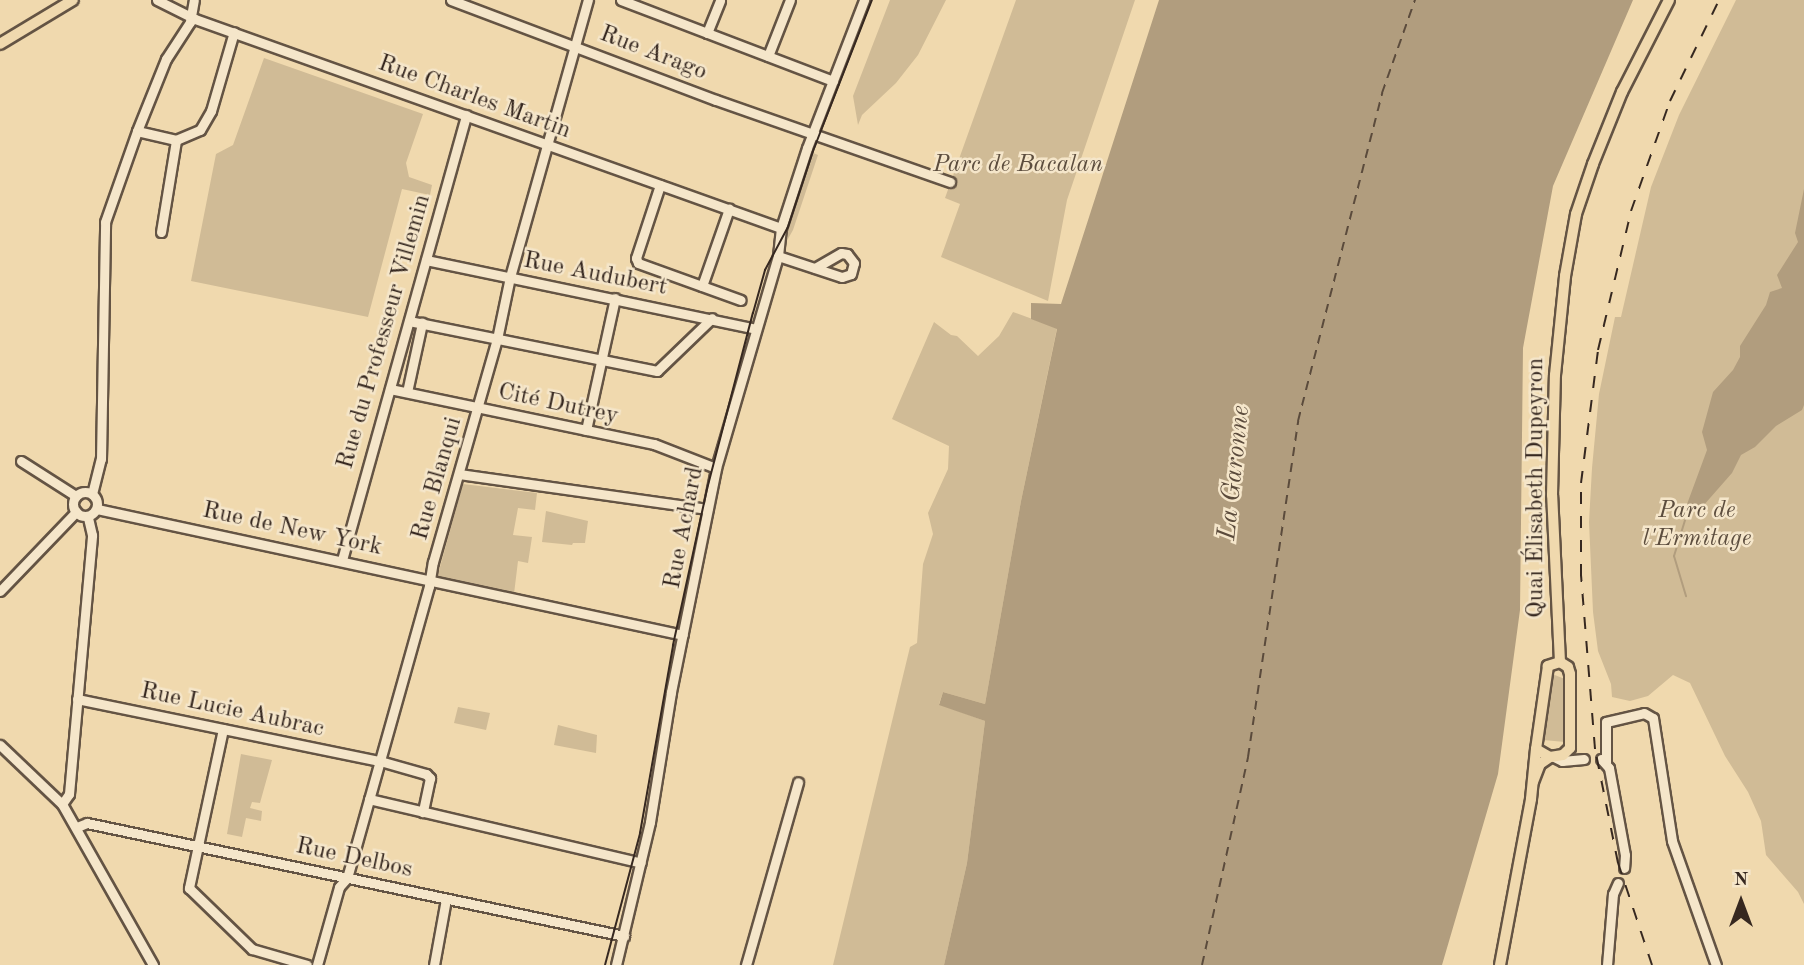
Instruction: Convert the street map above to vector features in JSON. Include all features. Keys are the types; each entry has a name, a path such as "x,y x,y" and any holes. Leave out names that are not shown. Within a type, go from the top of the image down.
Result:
{"main road":[{"path":"0,44 73,0"},
{"name":"Quai Élisabeth Dupeyron","path":"1570,748 1570,674 1567,667 1560,662 1553,482 1555,375 1565,276 1576,214 1593,164 1622,92 1669,0"},
{"path":"1500,965 1533,782 1548,666 1560,662"},
{"path":"1533,782 1540,764 1552,757 1563,755 1570,748"},
{"path":"1536,749 1552,757"}],"street":[{"name":"Rue Charles Martin","path":"157,0 234,32 781,228"},
{"path":"92,494 100,474 102,444 104,231 113,195 137,131 166,59 191,16 194,0"},
{"name":"Rue Arago","path":"451,0 950,182"},
{"name":"Rue Blanqui","path":"317,965 339,887 347,878 380,761 497,339 510,277 587,0"},
{"path":"621,0 647,5 707,33 833,81"},
{"path":"707,33 720,0"},
{"path":"768,57 790,0"},
{"name":"Rue Achard","path":"616,965 641,863 716,468 778,256 781,228 864,0"},
{"path":"137,131 176,140 195,133 205,124 234,32"},
{"name":"Rue du Professeur Villemin","path":"342,560 466,115"},
{"path":"161,232 176,140"},
{"path":"660,185 638,263 741,300"},
{"path":"702,286 729,209"},
{"path":"778,256 815,268"},
{"name":"Rue Audubert","path":"426,260 756,328"},
{"path":"586,430 615,298"},
{"path":"409,321 657,371 712,318"},
{"path":"407,393 422,323"},
{"name":"Cité Dutrey","path":"390,389 654,444 716,468"},
{"path":"21,461 76,496"},
{"path":"459,474 708,509"},
{"path":"76,512 73,504 76,496 84,492 92,494 97,502 97,509 88,516"},
{"name":"Rue de New York","path":"97,509 683,635"},
{"path":"76,512 88,516"},
{"path":"0,591 76,512"},
{"path":"62,804 69,794 92,535 88,516"},
{"name":"Rue Lucie Aubrac","path":"77,699 380,761 430,776 423,812"},
{"path":"1624,868 1625,855 1604,761 1606,722 1644,713 1653,718 1672,841 1716,965"},
{"path":"223,729 189,885 192,893 252,949 307,965"},
{"path":"0,745 62,804 153,965"},
{"path":"1552,757 1562,761 1582,759 1572,755 1570,748"},
{"path":"746,965 798,782"},
{"path":"369,799 641,863"},
{"name":"Rue Delbos","path":"77,827 87,823 624,936"},
{"path":"1608,965 1613,894 1618,883"},
{"path":"434,965 446,899"}],"green space":[{"path":"890,0 946,0 918,55 896,83 862,115 858,125 853,96"},
{"name":"Parc de Bacalan","path":"1016,0 1135,0 1067,200 1048,301 941,257 960,204 945,198"},
{"name":"Parc de l'Ermitage","path":"1736,0 1804,0 1804,904 1798,892 1766,855 1761,821 1748,792 1725,756 1690,683 1673,675 1648,696 1630,701 1612,697 1611,684 1598,651 1593,612 1589,522 1592,468 1599,394 1615,317 1621,317 1651,187 1679,115"},
{"path":"264,58 423,114 406,163 409,177 432,185 430,195 402,189 368,317 191,281 216,154 233,145"},
{"path":"811,152 818,155 793,230 784,246 782,235"},
{"path":"1013,312 1057,328 1021,501 985,704 943,692 939,704 985,721 967,863 944,965 833,965 910,647 917,643 923,564 933,534 928,513 948,469 949,446 892,419 934,322 951,335 957,336 978,356 999,336"},
{"path":"463,484 537,493 535,510 518,508 513,535 532,537 528,563 518,561 514,594 437,578"},
{"path":"546,511 588,521 585,543 572,545 542,542"},
{"path":"1552,674 1565,679 1565,742 1543,740"},
{"path":"458,707 490,713 486,730 454,723"},
{"path":"558,725 597,735 596,753 554,745"},
{"path":"241,754 272,760 260,803 252,802 250,808 262,811 261,821 246,818 242,837 227,834"}],"water":[{"name":"La Garonne","path":"1159,0 1633,0 1553,186 1523,348 1520,610 1498,774 1442,965 944,965 967,863 985,721 939,705 943,692 985,704 1021,501 1057,329 1031,319 1031,303 1061,304"},
{"path":"1804,189 1804,405 1802,410 1776,426 1755,447 1741,455 1732,473 1703,506 1686,517 1683,515 1707,450 1702,432 1713,392 1733,370 1740,357 1740,346 1766,305 1770,292 1782,288 1777,275 1798,242 1795,233"}],"waterway":[{"path":"1686,517 1674,556 1686,596"}],"ferry route":[{"path":"1202,965 1248,757 1298,421 1382,93 1415,0"}],"tram line":[{"path":"605,965 640,833 673,645 707,489 753,313 765,270 788,227 813,151 872,0"}],"railway":[{"path":"1652,965 1618,863 1595,749 1581,576 1581,483 1598,350 1631,211 1670,101 1719,0"}]}
